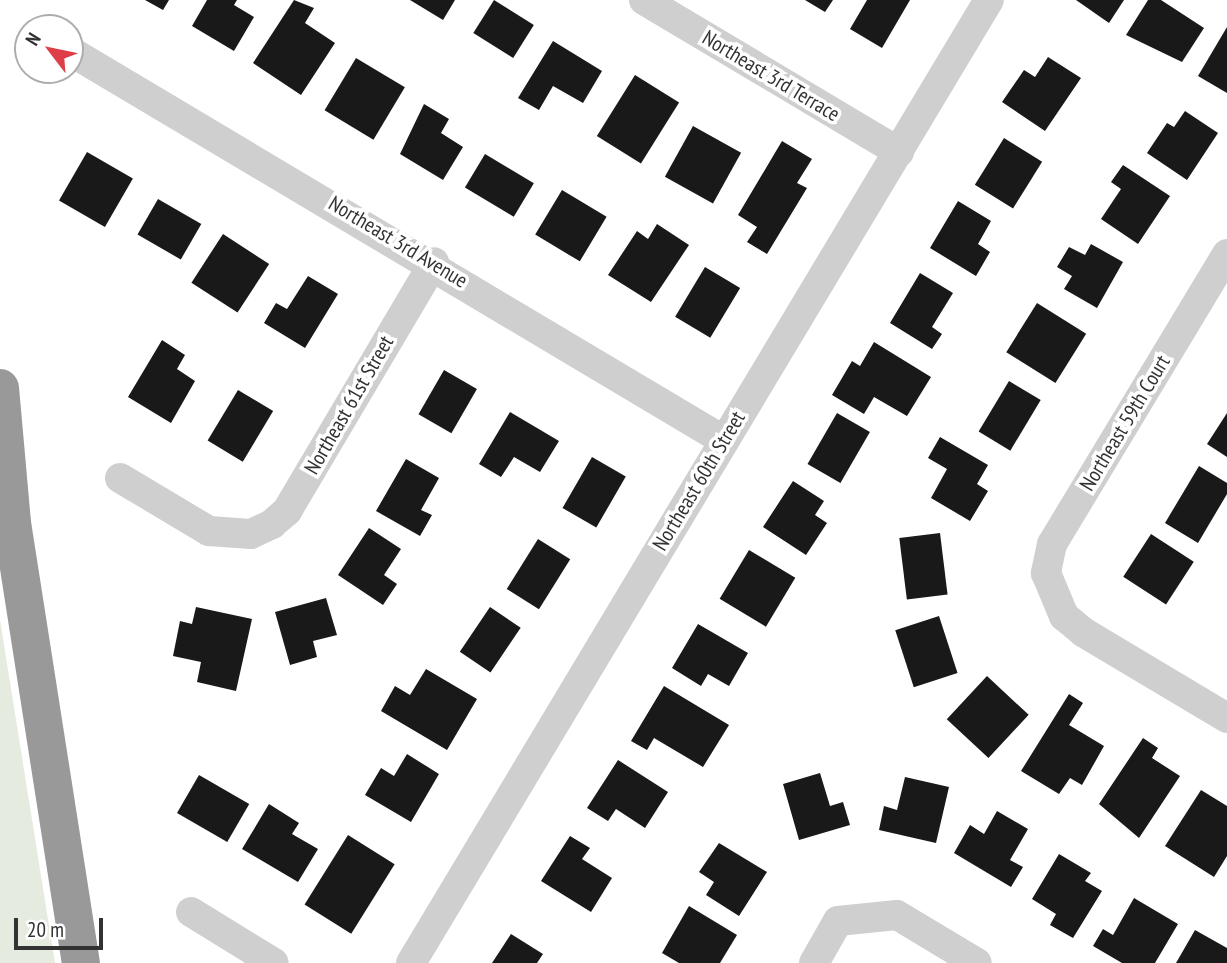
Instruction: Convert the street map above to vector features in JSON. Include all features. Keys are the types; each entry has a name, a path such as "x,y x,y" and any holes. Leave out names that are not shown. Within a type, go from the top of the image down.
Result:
{"highway":[{"path":"0,388 12,523 81,963"},
{"path":"0,480 12,523"}],"street":[{"name":"Northeast 3rd Terrace","path":"644,0 899,152"},
{"name":"Northeast 60th Street","path":"411,963 989,0"},
{"name":"Northeast 3rd Avenue","path":"84,59 434,262 723,440"},
{"name":"Northeast 59th Court","path":"1227,254 1052,544 1046,573 1053,598 1083,632 1227,718"},
{"name":"Northeast 61st Street","path":"120,478 209,531 251,534 287,511 434,262"},
{"path":"191,912 274,963"},
{"path":"814,963 838,921 897,915 977,963"}],"shaded area":[{"path":"0,620 55,963 0,963"}],"building":[{"path":"145,0 169,0 163,10"},
{"path":"207,0 237,0 234,5 254,17 234,51 192,26"},
{"path":"294,0 314,8 305,23 335,43 301,95 253,63"},
{"path":"410,0 455,0 443,20"},
{"path":"494,0 534,25 513,58 473,33"},
{"path":"805,0 833,0 825,12"},
{"path":"867,0 910,0 882,48 850,29"},
{"path":"1076,0 1124,0 1109,23"},
{"path":"1148,0 1161,0 1204,28 1182,62 1126,35"},
{"path":"1227,27 1227,93 1198,76"},
{"path":"553,41 602,71 583,103 553,86 539,110 518,98"},
{"path":"1048,57 1081,78 1045,131 1002,102 1024,70 1035,77"},
{"path":"356,58 405,87 373,140 325,110"},
{"path":"635,75 679,103 641,164 597,136"},
{"path":"424,104 449,119 441,133 463,147 443,180 400,154"},
{"path":"1185,111 1218,133 1187,180 1147,153 1167,123 1174,127"},
{"path":"693,126 741,153 713,203 665,177"},
{"path":"1004,138 1042,162 1013,208 975,185"},
{"path":"782,141 812,159 797,183 807,188 767,254 747,242 757,227 738,215"},
{"path":"87,152 133,178 105,227 59,200"},
{"path":"485,154 534,183 514,217 465,187"},
{"path":"1123,165 1170,196 1138,244 1101,219 1121,189 1111,182"},
{"path":"562,190 607,217 580,261 535,235"},
{"path":"158,199 201,224 181,260 138,235"},
{"path":"958,201 991,221 978,244 990,252 976,276 930,248"},
{"path":"657,224 689,245 651,302 608,275 637,231 648,239"},
{"path":"223,234 269,264 238,313 191,283"},
{"path":"1091,244 1123,262 1097,308 1064,289 1072,276 1057,267 1069,247 1085,255"},
{"path":"705,267 740,288 710,338 675,317"},
{"path":"920,273 953,293 932,327 942,334 932,349 890,323"},
{"path":"308,276 338,294 305,348 264,323 276,303 287,309"},
{"path":"1037,303 1086,334 1055,383 1006,352"},
{"path":"162,340 185,355 177,369 195,381 171,423 128,397"},
{"path":"874,342 931,377 907,416 874,397 864,414 832,395 852,361 860,366"},
{"path":"444,370 477,389 451,433 418,414"},
{"path":"1009,381 1041,400 1010,451 979,432"},
{"path":"238,390 273,411 243,462 208,441"},
{"path":"510,412 559,441 540,472 514,457 501,477 479,464"},
{"path":"837,413 870,432 840,483 808,464"},
{"path":"1227,413 1227,457 1207,444"},
{"path":"940,437 988,465 977,484 988,491 970,521 931,498 947,469 928,458"},
{"path":"592,457 626,476 596,528 562,508"},
{"path":"406,459 439,478 421,510 432,515 420,536 376,511"},
{"path":"1199,466 1227,483 1227,494 1198,543 1165,523"},
{"path":"793,481 824,501 815,515 827,523 806,555 763,527"},
{"path":"369,528 401,549 384,575 397,584 383,605 338,575"},
{"path":"940,533 948,595 907,600 899,538"},
{"path":"1151,534 1194,562 1166,605 1123,577"},
{"path":"538,539 570,559 539,609 507,589"},
{"path":"749,550 795,578 766,627 720,599"},
{"path":"326,598 337,635 313,641 317,657 290,665 275,612"},
{"path":"196,607 252,619 236,691 197,682 201,662 173,656 180,621 192,624"},
{"path":"490,607 521,628 490,672 460,652"},
{"path":"939,616 958,673 914,687 895,630"},
{"path":"698,624 748,653 729,686 708,674 701,686 672,668"},
{"path":"426,669 477,699 447,750 381,711 395,686 410,695"},
{"path":"987,676 1029,715 988,758 947,719"},
{"path":"664,686 729,725 703,767 654,738 647,750 631,741"},
{"path":"1069,694 1083,703 1069,725 1104,746 1082,785 1070,778 1059,794 1021,771"},
{"path":"1143,738 1158,748 1152,758 1180,776 1139,838 1099,804"},
{"path":"407,754 439,774 411,822 365,795 381,768 394,776"},
{"path":"618,760 668,792 645,828 616,809 608,821 587,808"},
{"path":"820,773 830,806 843,802 850,825 799,840 783,784"},
{"path":"199,775 249,804 227,842 177,813"},
{"path":"905,777 949,787 936,843 879,830 884,806 897,810"},
{"path":"1201,790 1227,806 1227,856 1214,877 1165,846"},
{"path":"269,804 299,823 292,834 318,849 298,882 242,849"},
{"path":"997,811 1028,829 1010,860 1023,867 1011,887 954,853 970,825 984,834"},
{"path":"348,835 395,864 351,934 305,905"},
{"path":"570,836 590,848 582,859 612,878 591,912 541,881"},
{"path":"719,843 767,872 739,916 706,895 714,882 699,872"},
{"path":"1059,854 1091,873 1085,881 1102,891 1073,938 1050,925 1056,914 1032,899"},
{"path":"1134,898 1178,924 1155,963 1122,963 1093,946 1103,929 1113,935"},
{"path":"689,906 737,935 720,963 679,963 662,953"},
{"path":"1195,930 1227,948 1227,963 1176,963"},
{"path":"511,934 543,954 537,963 492,963"}]}
